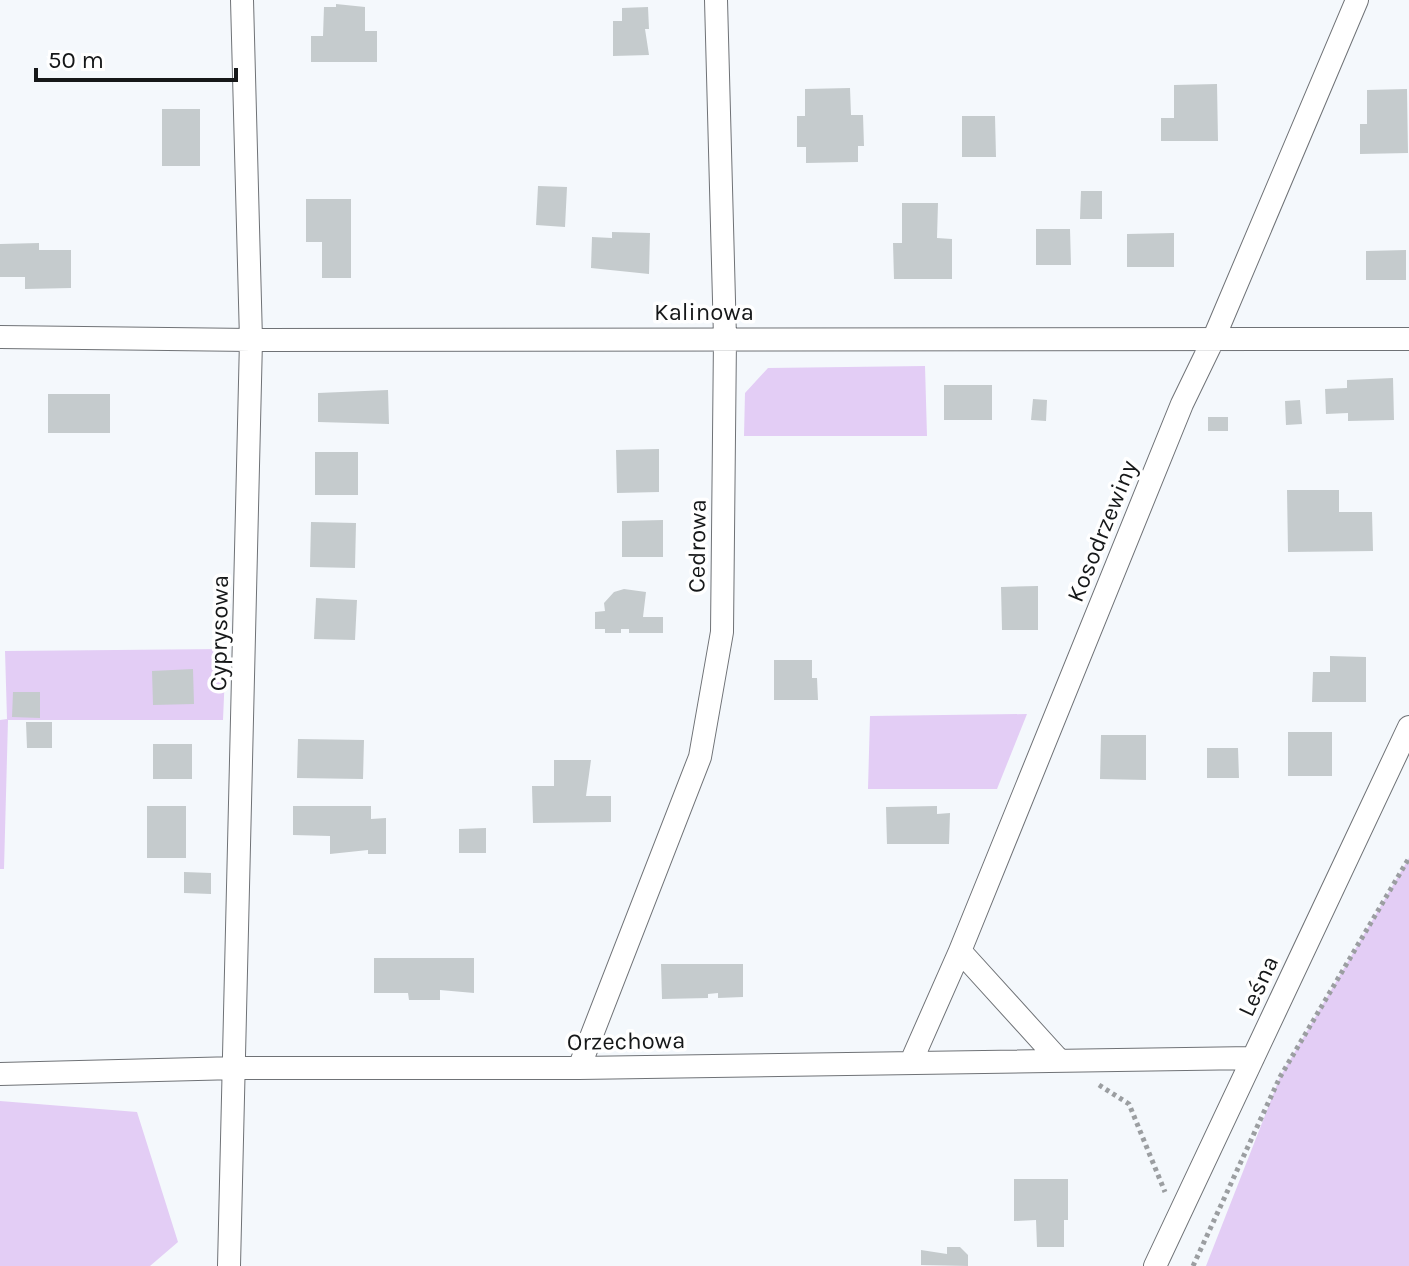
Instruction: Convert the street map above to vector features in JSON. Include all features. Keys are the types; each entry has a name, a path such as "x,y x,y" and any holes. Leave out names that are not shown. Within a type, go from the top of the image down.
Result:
{"street":[{"name":"Cyprysowa","path":"229,1266 237,1068 251,340 242,0"},
{"name":"Cedrowa","path":"579,1068 700,757 722,632 725,338 716,0"},
{"name":"Kosodrzewiny","path":"911,1062 960,951 1182,404 1213,340 1357,0"},
{"name":"Kalinowa","path":"0,337 251,340 1409,339"},
{"name":"Leśna","path":"1155,1266 1409,727"},
{"path":"960,951 1058,1059"},
{"name":"Orzechowa","path":"0,1074 237,1068 579,1068 1253,1058"}],"path":[{"path":"1193,1266 1280,1077 1409,858"},
{"path":"1093,1081 1129,1104 1176,1220"}],"shaded area":[{"path":"925,366 927,436 744,436 745,393 768,368"},
{"path":"226,649 223,720 8,720 4,869 0,869 0,720 7,719 5,651"},
{"path":"1027,714 997,789 868,789 870,716"},
{"path":"1409,858 1409,1266 1206,1266 1280,1077"},
{"path":"0,1101 137,1112 178,1242 150,1266 0,1266"}],"building":[{"path":"336,4 365,7 365,31 377,31 377,62 311,62 311,36 323,36 324,7 336,7"},
{"path":"648,7 649,29 645,29 649,55 613,56 613,21 622,21 622,8"},
{"path":"1217,84 1218,141 1161,141 1161,118 1174,118 1174,85"},
{"path":"850,88 851,115 863,115 864,146 858,146 858,162 806,163 806,147 797,147 797,116 805,116 805,89"},
{"path":"1407,89 1408,153 1360,154 1360,124 1367,124 1367,90"},
{"path":"162,109 200,109 200,166 162,166"},
{"path":"962,116 995,116 996,157 962,157"},
{"path":"538,186 567,187 565,227 536,225"},
{"path":"1081,191 1102,191 1102,219 1080,219"},
{"path":"306,199 351,199 351,278 322,278 322,242 306,242"},
{"path":"902,203 938,203 937,238 952,239 952,279 894,279 893,243 902,243"},
{"path":"1036,229 1070,229 1071,265 1036,265"},
{"path":"612,232 650,233 649,274 591,268 592,237 612,238"},
{"path":"1174,233 1174,267 1127,267 1127,234"},
{"path":"39,243 39,250 71,250 71,288 25,289 25,277 0,277 0,244"},
{"path":"1406,250 1406,280 1366,280 1366,251"},
{"path":"1393,378 1394,420 1348,421 1348,413 1326,414 1325,389 1347,388 1347,380"},
{"path":"944,385 992,385 992,420 944,420"},
{"path":"388,390 389,424 318,422 318,393"},
{"path":"48,394 110,394 110,433 48,433"},
{"path":"1033,399 1047,400 1046,421 1031,420"},
{"path":"1300,400 1302,424 1286,425 1285,401"},
{"path":"1208,417 1228,417 1228,431 1208,431"},
{"path":"659,449 659,492 617,493 616,450"},
{"path":"315,452 358,452 358,495 315,495"},
{"path":"1287,490 1339,490 1339,512 1372,512 1373,551 1288,552"},
{"path":"663,520 663,557 622,557 622,521"},
{"path":"311,522 356,523 355,568 310,567"},
{"path":"1038,586 1038,630 1002,630 1001,587"},
{"path":"624,589 646,592 643,617 663,617 663,633 629,633 629,629 621,629 621,633 605,633 605,629 595,629 595,612 605,611 604,603 614,592"},
{"path":"316,598 357,600 355,640 314,639"},
{"path":"1330,656 1366,657 1366,702 1312,702 1313,672 1330,672"},
{"path":"774,660 812,660 812,678 817,678 818,700 774,700"},
{"path":"193,669 194,704 153,705 152,671"},
{"path":"13,692 40,692 40,718 12,717"},
{"path":"26,722 52,722 52,748 27,748"},
{"path":"1288,732 1332,732 1332,776 1288,776"},
{"path":"1101,735 1146,735 1146,780 1100,779"},
{"path":"298,739 364,740 363,779 297,778"},
{"path":"153,744 192,744 192,779 153,779"},
{"path":"1207,748 1238,748 1239,778 1207,778"},
{"path":"554,760 591,760 586,796 611,796 611,822 533,823 532,786 554,786"},
{"path":"147,806 186,806 186,858 147,858"},
{"path":"293,806 371,806 371,819 386,818 386,854 368,854 368,850 330,854 330,836 293,835"},
{"path":"937,806 937,814 950,813 949,844 887,844 886,807"},
{"path":"486,828 486,853 459,853 459,829"},
{"path":"184,872 211,873 211,894 184,893"},
{"path":"374,958 474,958 474,993 440,990 440,1000 409,1000 408,993 374,993"},
{"path":"661,964 743,964 743,997 718,998 718,993 708,994 708,998 662,999"},
{"path":"1014,1179 1068,1179 1068,1220 1064,1220 1064,1247 1037,1247 1036,1220 1014,1221"},
{"path":"947,1247 960,1247 968,1255 968,1266 921,1265 921,1250 947,1254"}]}
